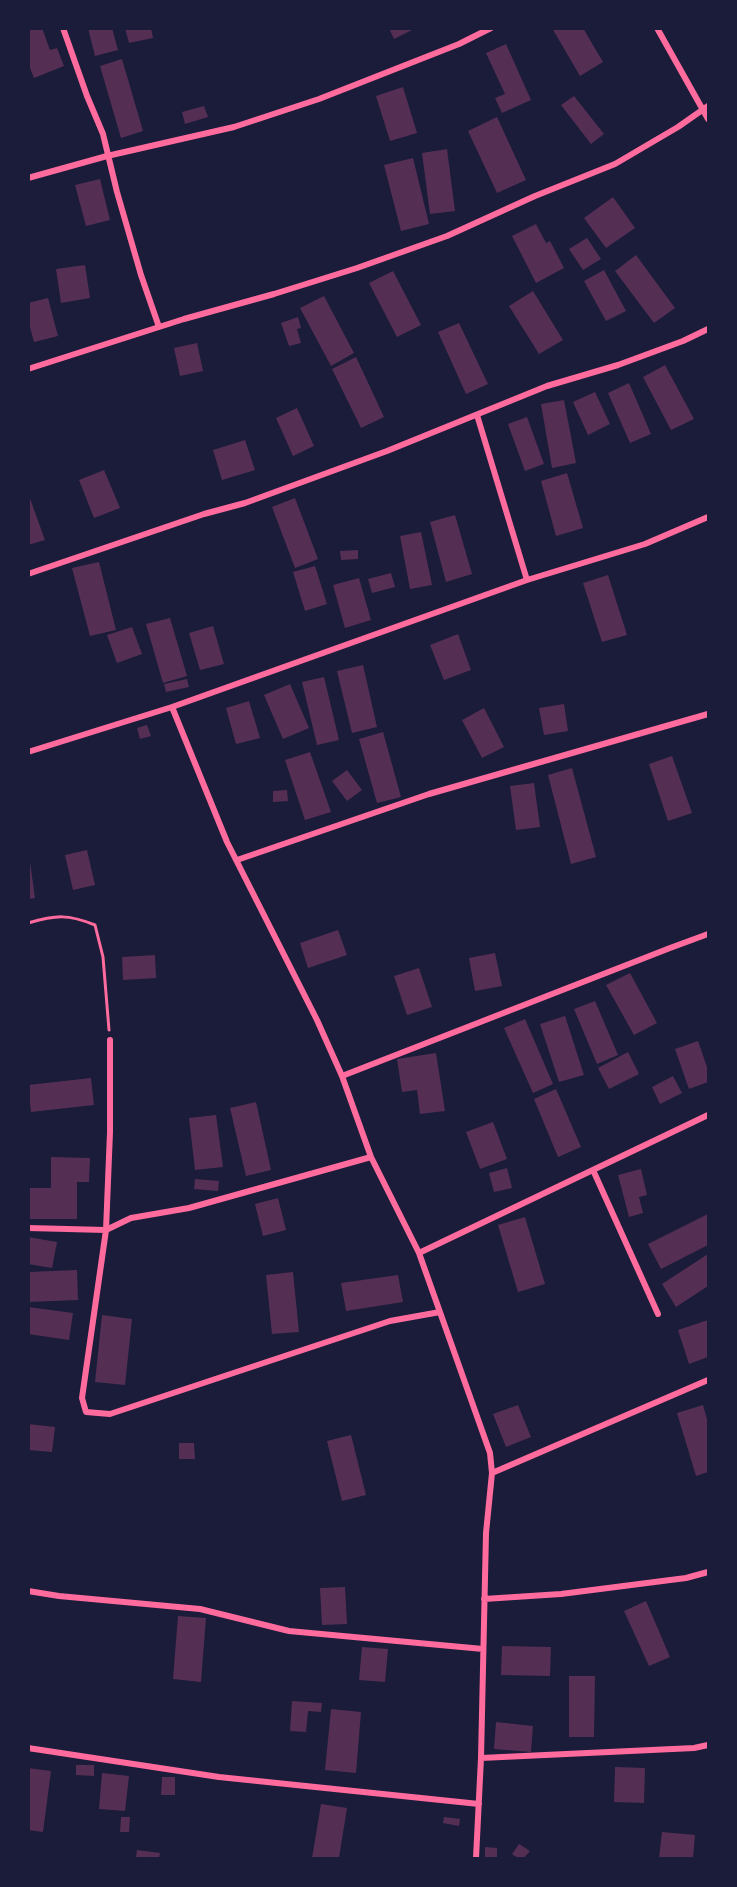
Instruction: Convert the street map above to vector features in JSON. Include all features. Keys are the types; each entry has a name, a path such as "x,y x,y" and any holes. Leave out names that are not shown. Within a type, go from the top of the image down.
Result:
{"street":[{"path":"63,28 103,134 141,275 159,327"},
{"path":"28,178 108,156 234,127 319,99 459,44 491,28"},
{"path":"657,28 706,107 708,119"},
{"path":"28,369 347,271 447,236 535,196 615,164 678,127 706,107"},
{"path":"28,574 204,514 245,503 387,451 547,386 618,365 683,341 708,329"},
{"path":"477,415 527,580"},
{"path":"28,752 172,707 527,580 645,544 708,517"},
{"path":"172,707 227,842 318,1020 342,1076 371,1157 419,1253 490,1453 492,1473 486,1533 481,1758 476,1858"},
{"path":"237,860 429,794 708,714"},
{"path":"342,1076 708,934"},
{"path":"110,1040 110,1132 106,1230 82,1398 86,1412 110,1414 390,1320 440,1312"},
{"path":"419,1253 708,1115"},
{"path":"28,1228 106,1230 131,1218 189,1208 371,1157"},
{"path":"593,1170 658,1314"},
{"path":"492,1473 708,1380"},
{"path":"484,1599 561,1594 686,1578 708,1572"},
{"path":"28,1591 200,1609 290,1631 483,1649"},
{"path":"481,1758 694,1748 708,1745"},
{"path":"28,1748 219,1777 479,1804"}],"path":[{"path":"28,923 52,916 78,918 95,925 103,957 110,1040"}],"building":[{"path":"28,28 42,28 50,50 57,48 64,66 34,78 28,63"},
{"path":"88,28 112,28 118,50 95,56"},
{"path":"125,28 151,28 153,38 129,43"},
{"path":"389,28 416,28 394,39"},
{"path":"552,28 583,28 603,62 580,76"},
{"path":"506,44 531,100 502,113 495,98 505,94 486,53"},
{"path":"122,59 143,131 121,138 100,66"},
{"path":"403,87 417,133 390,141 376,96"},
{"path":"574,96 604,134 591,144 561,105"},
{"path":"204,106 208,117 185,124 182,112"},
{"path":"497,117 526,180 497,193 468,131"},
{"path":"447,149 455,211 430,214 422,153"},
{"path":"413,158 429,224 401,231 384,165"},
{"path":"100,179 110,220 86,226 75,185"},
{"path":"613,197 635,228 606,248 584,218"},
{"path":"536,224 546,243 550,241 564,268 536,283 512,236"},
{"path":"587,238 601,259 583,270 569,249"},
{"path":"636,255 675,308 654,323 615,271"},
{"path":"85,265 90,298 61,303 56,269"},
{"path":"604,270 626,311 606,321 584,281"},
{"path":"393,271 421,325 397,337 369,283"},
{"path":"533,291 563,340 539,354 509,306"},
{"path":"324,296 354,353 331,366 300,308"},
{"path":"48,298 58,336 34,342 28,320 28,303"},
{"path":"298,317 301,328 297,329 301,343 289,346 281,323"},
{"path":"459,323 488,384 466,394 438,332"},
{"path":"197,343 203,371 180,376 174,348"},
{"path":"356,357 384,417 361,428 332,369"},
{"path":"665,365 694,419 671,430 643,377"},
{"path":"629,383 651,434 630,443 608,393"},
{"path":"595,392 610,424 588,435 573,402"},
{"path":"564,400 576,463 552,468 541,404"},
{"path":"297,408 314,446 293,456 276,418"},
{"path":"527,417 544,464 525,471 508,424"},
{"path":"245,440 255,470 222,480 213,450"},
{"path":"104,470 120,508 94,518 79,480"},
{"path":"567,473 583,528 556,536 541,481"},
{"path":"28,493 45,540 28,545"},
{"path":"295,498 318,559 295,568 272,507"},
{"path":"455,515 472,574 446,582 430,522"},
{"path":"421,532 432,585 410,589 400,536"},
{"path":"358,550 358,559 341,560 340,551"},
{"path":"99,562 116,630 90,636 72,568"},
{"path":"315,566 327,604 305,611 293,572"},
{"path":"391,573 395,587 372,593 368,579"},
{"path":"608,575 627,635 602,642 583,583"},
{"path":"359,578 371,620 345,628 333,585"},
{"path":"170,618 187,676 163,683 146,624"},
{"path":"213,626 224,664 200,670 189,633"},
{"path":"132,627 142,654 117,663 107,635"},
{"path":"458,634 471,670 444,680 430,645"},
{"path":"363,665 377,727 352,733 337,671"},
{"path":"324,677 339,740 317,745 302,682"},
{"path":"187,679 189,687 166,692 164,684"},
{"path":"290,684 309,728 283,739 264,695"},
{"path":"249,701 260,738 236,744 226,708"},
{"path":"564,704 568,731 544,735 539,708"},
{"path":"484,708 504,747 482,758 462,720"},
{"path":"147,725 151,736 140,739 137,728"},
{"path":"383,732 401,797 377,803 359,739"},
{"path":"310,752 331,812 305,820 285,760"},
{"path":"672,756 692,813 668,821 649,764"},
{"path":"572,768 596,857 571,864 548,775"},
{"path":"347,770 362,790 347,801 332,781"},
{"path":"534,783 540,827 516,830 510,786"},
{"path":"287,790 288,801 273,802 273,791"},
{"path":"87,850 95,885 73,890 65,855"},
{"path":"28,862 30,862 35,898 28,899"},
{"path":"338,930 347,955 308,968 300,943"},
{"path":"495,953 502,986 475,991 469,958"},
{"path":"155,955 156,978 123,980 122,957"},
{"path":"419,968 432,1007 407,1015 394,976"},
{"path":"630,973 657,1023 634,1035 606,985"},
{"path":"595,1001 618,1055 597,1064 574,1009"},
{"path":"565,1016 584,1075 559,1082 540,1024"},
{"path":"525,1019 553,1084 533,1093 504,1028"},
{"path":"698,1041 708,1070 708,1082 689,1089 675,1049"},
{"path":"628,1052 639,1074 609,1089 598,1068"},
{"path":"436,1053 445,1111 420,1114 417,1090 402,1092 397,1059"},
{"path":"673,1076 682,1093 660,1104 652,1087"},
{"path":"91,1078 94,1105 31,1112 28,1085"},
{"path":"556,1089 581,1147 558,1157 534,1099"},
{"path":"256,1102 271,1170 246,1176 230,1108"},
{"path":"216,1115 223,1167 195,1170 189,1118"},
{"path":"493,1122 507,1159 480,1169 466,1132"},
{"path":"51,1157 90,1158 89,1182 77,1182 77,1219 28,1219 28,1188 51,1188"},
{"path":"507,1168 512,1188 494,1192 489,1173"},
{"path":"641,1169 647,1195 639,1197 643,1213 629,1217 618,1175"},
{"path":"195,1179 219,1181 218,1191 194,1189"},
{"path":"278,1198 286,1230 263,1236 255,1204"},
{"path":"708,1214 708,1245 661,1269 648,1244"},
{"path":"525,1217 545,1284 518,1292 498,1225"},
{"path":"28,1237 57,1242 52,1268 28,1264"},
{"path":"708,1254 708,1286 676,1307 662,1284"},
{"path":"77,1270 78,1300 28,1302 28,1272"},
{"path":"293,1272 299,1332 272,1334 266,1275"},
{"path":"398,1275 403,1302 346,1311 341,1283"},
{"path":"28,1307 73,1313 69,1340 28,1334"},
{"path":"102,1315 132,1319 125,1385 95,1382"},
{"path":"708,1320 708,1357 689,1364 678,1330"},
{"path":"518,1405 531,1437 506,1447 493,1414"},
{"path":"703,1405 708,1423 708,1472 696,1476 677,1413"},
{"path":"28,1424 55,1427 52,1452 28,1450"},
{"path":"351,1435 366,1495 342,1501 327,1441"},
{"path":"179,1443 194,1443 195,1459 179,1459"},
{"path":"345,1587 347,1624 322,1625 320,1588"},
{"path":"646,1601 670,1657 649,1666 624,1611"},
{"path":"178,1616 206,1618 201,1682 173,1679"},
{"path":"502,1646 551,1647 550,1676 501,1675"},
{"path":"362,1647 388,1649 385,1682 359,1680"},
{"path":"569,1676 595,1676 594,1737 569,1737"},
{"path":"292,1701 322,1703 321,1712 308,1711 306,1732 290,1731"},
{"path":"331,1709 361,1712 356,1773 325,1770"},
{"path":"496,1722 533,1726 531,1752 494,1749"},
{"path":"76,1765 94,1765 94,1776 76,1775"},
{"path":"615,1767 645,1768 644,1803 614,1802"},
{"path":"28,1768 51,1771 43,1832 28,1830"},
{"path":"102,1773 129,1776 125,1811 99,1809"},
{"path":"162,1777 175,1777 175,1795 161,1795"},
{"path":"321,1804 347,1808 339,1858 312,1858"},
{"path":"121,1817 130,1817 129,1832 120,1832"},
{"path":"444,1817 460,1819 459,1826 443,1823"},
{"path":"662,1832 695,1835 693,1858 659,1858"},
{"path":"519,1844 530,1851 524,1858 518,1858 512,1854"},
{"path":"485,1847 497,1848 497,1858 485,1858"},
{"path":"137,1850 160,1853 159,1858 136,1858"}]}
